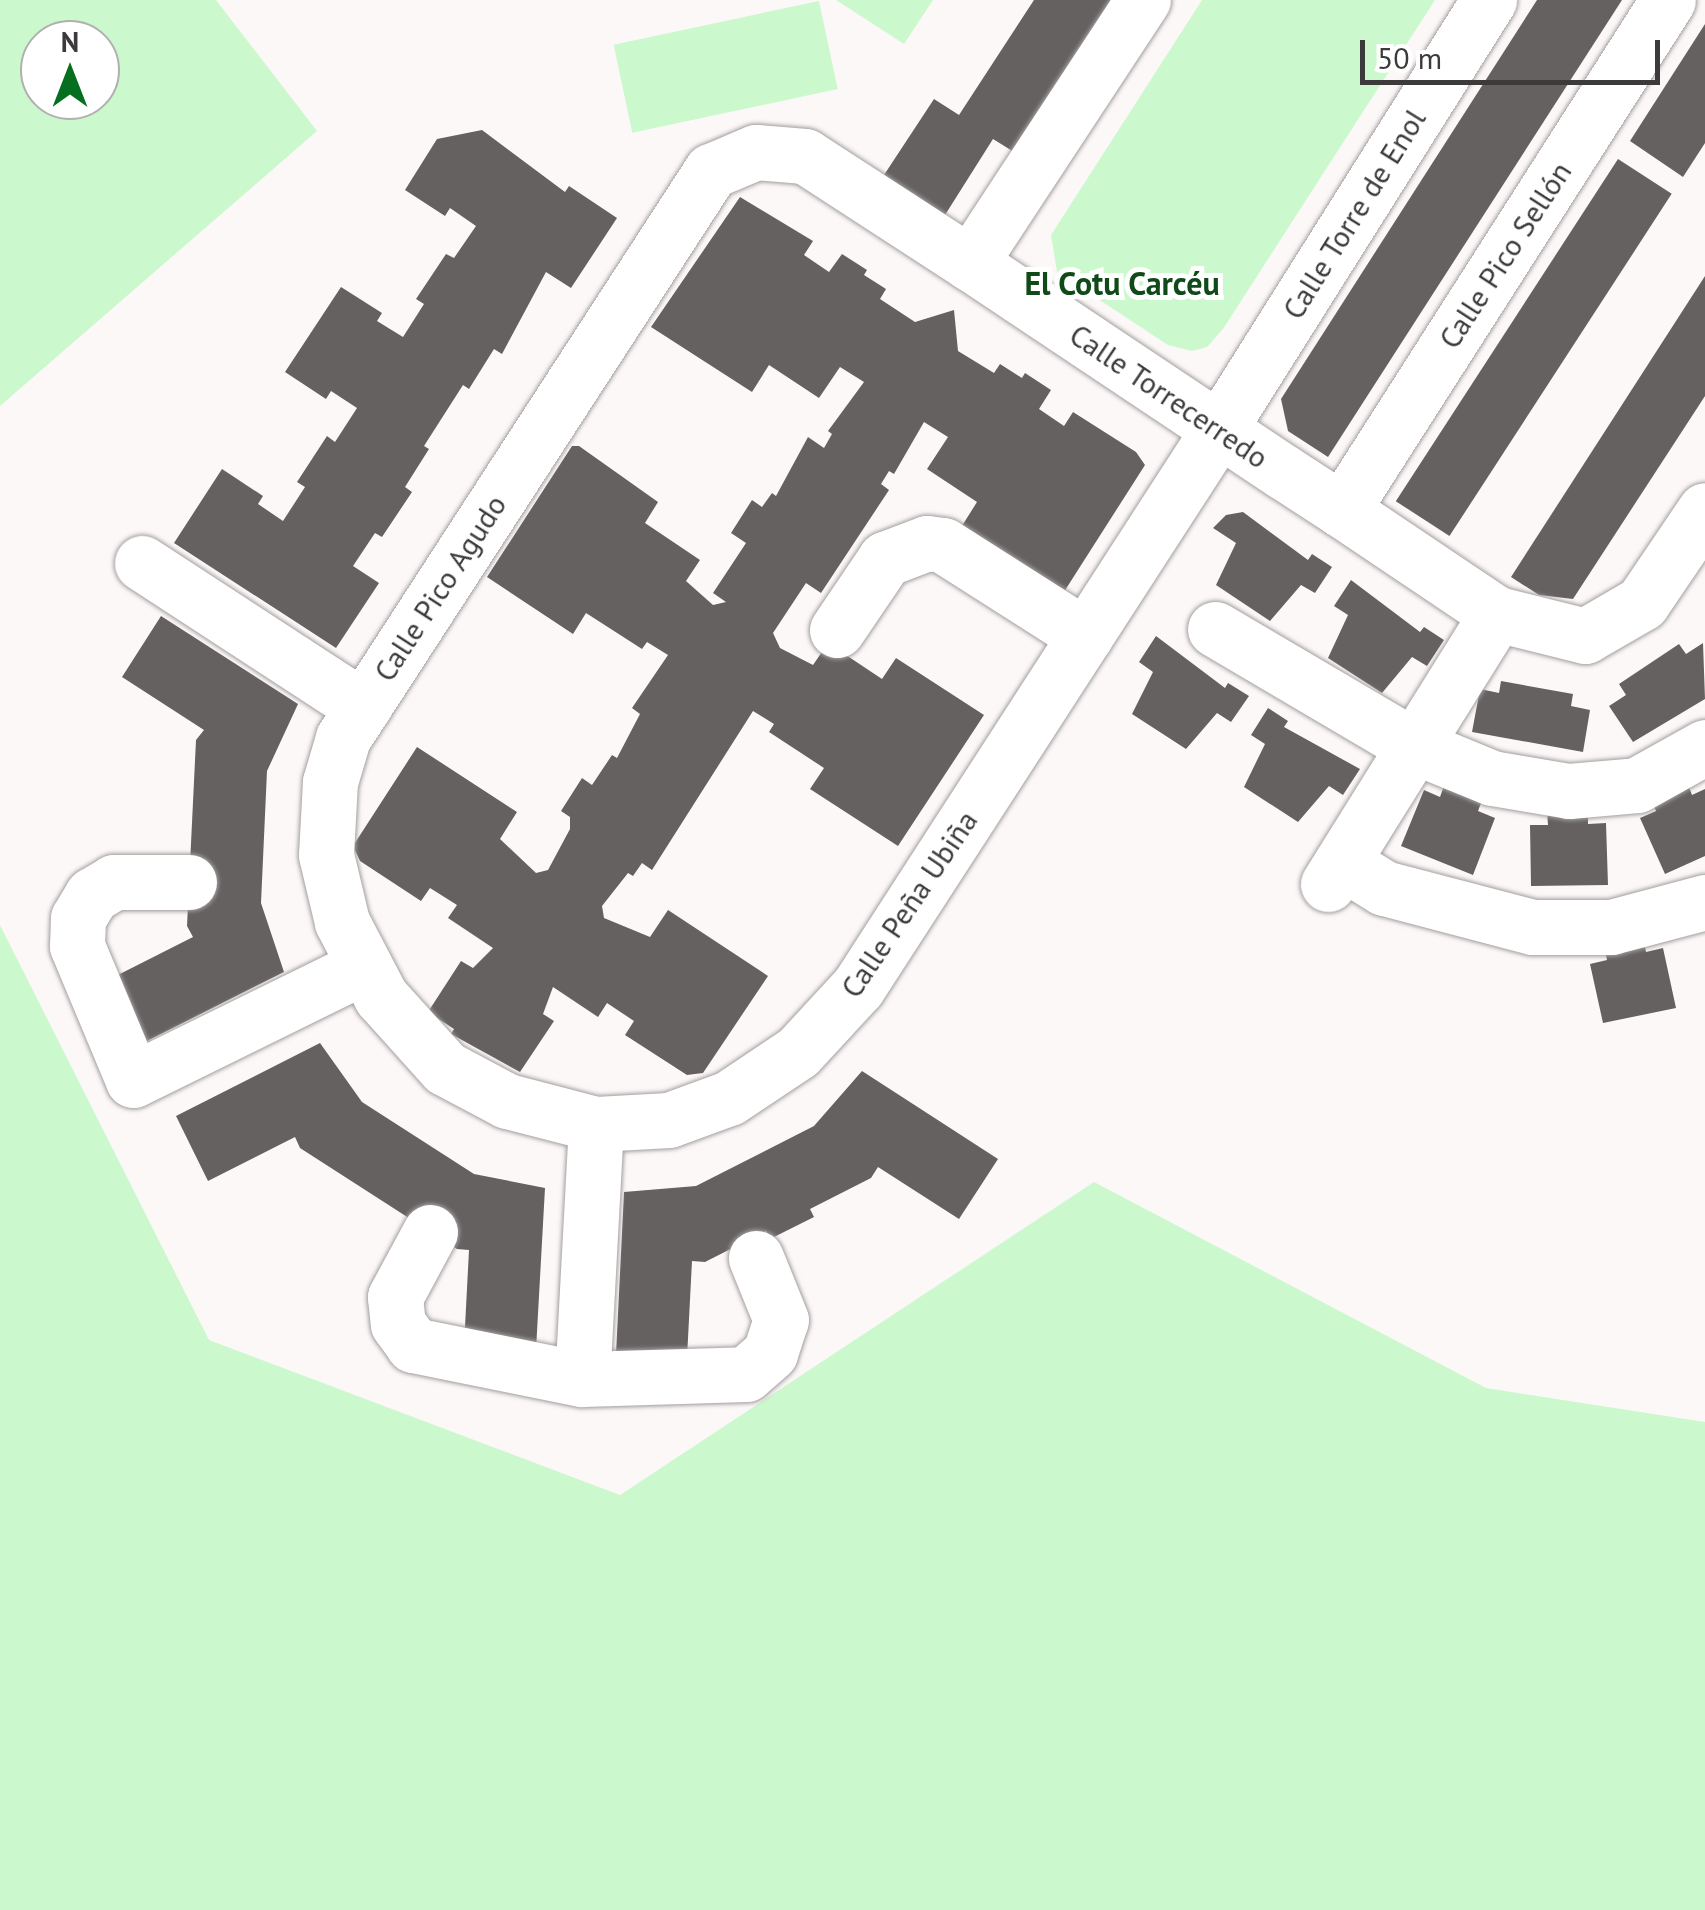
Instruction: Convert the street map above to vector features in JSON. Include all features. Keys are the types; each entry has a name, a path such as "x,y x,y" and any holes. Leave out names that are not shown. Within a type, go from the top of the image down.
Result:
{"street":[{"path":"970,263 1143,0"},
{"name":"Calle Torre de Enol","path":"1220,429 1489,0"},
{"name":"Calle Pico Sellón","path":"1342,510 1668,0"},
{"name":"Calle Torrecerredo","path":"756,152 805,156 1496,614 1584,636 1642,604 1705,510"},
{"name":"Calle Pico Agudo","path":"445,1068 381,996 342,922 326,856 330,782 343,738 711,171 756,152"},
{"name":"Calle Peña Ubiña","path":"445,1068 507,1101 596,1124 669,1120 729,1098 798,1052 858,986 1220,429"},
{"path":"837,630 886,558 927,542 943,545 1086,636"},
{"path":"142,563 363,707"},
{"path":"1496,614 1335,873 1533,927 1611,927 1705,902"},
{"path":"1214,629 1414,746 1492,778 1569,791 1637,784 1705,746"},
{"path":"189,882 114,882 92,895 78,918 77,946 133,1080 365,966"},
{"path":"582,1379 596,1124"},
{"path":"430,1232 395,1297 398,1324 413,1345 582,1379 746,1374 770,1353 781,1320 779,1302 756,1258"}],"green space":[{"path":"0,0 216,0 317,131 0,406"},
{"path":"836,0 933,0 904,44"},
{"path":"1202,0 1435,0 1223,329 1207,347 1192,351 1168,345 1057,272 1051,235"},
{"path":"819,1 838,89 632,133 614,45"},
{"path":"0,925 209,1340 620,1495 1094,1182 1486,1388 1705,1422 1705,1910 0,1910"}],"building":[{"path":"1034,0 1120,0 1019,155 993,139 945,215 884,175 934,99 959,115"},
{"path":"1537,0 1622,0 1328,457 1288,431 1281,399"},
{"path":"1705,24 1705,143 1683,177 1630,141"},
{"path":"482,130 565,192 569,186 617,218 571,288 546,272 502,354 494,349 469,389 463,385 424,446 429,449 405,487 412,492 382,537 375,533 353,566 379,583 336,648 174,543 222,469 263,496 258,504 283,521 305,487 297,482 327,436 335,442 357,408 331,391 326,399 285,372 341,287 382,313 377,321 403,337 424,304 416,299 446,254 454,258 476,226 450,208 445,216 405,190 437,139"},
{"path":"1618,159 1672,194 1449,536 1396,501"},
{"path":"740,197 813,241 804,255 829,272 842,254 867,270 864,275 886,289 880,299 915,322 954,310 958,351 994,373 1000,364 1022,378 1025,373 1051,390 1039,409 1064,426 1073,412 1136,452 1145,465 1062,595 960,529 977,502 927,469 948,437 924,422 894,474 889,471 881,484 889,490 821,593 806,583 773,633 780,648 813,665 828,643 882,679 896,658 984,715 898,846 810,789 824,768 769,732 774,724 753,711 652,870 642,863 633,876 628,873 602,906 604,918 650,937 668,910 768,976 703,1073 687,1075 625,1035 634,1021 607,1003 598,1017 553,987 543,1014 554,1021 520,1072 451,1034 454,1029 428,1012 461,961 473,968 493,948 448,918 457,905 430,888 421,901 360,861 353,846 417,747 517,812 500,839 536,873 548,870 570,829 570,817 561,811 582,778 592,785 612,755 617,758 640,714 632,708 668,655 647,642 642,649 586,613 573,634 487,577 572,446 579,446 658,502 645,523 700,560 686,581 713,605 726,602 713,593 746,543 731,533 752,500 762,507 772,493 776,496 808,437 824,448 832,434 828,431 864,382 840,367 819,398 769,365 752,392 651,327"},
{"path":"1705,276 1705,396 1573,599 1539,595 1511,577"},
{"path":"1243,512 1308,560 1312,554 1332,567 1315,593 1301,585 1270,621 1216,585 1236,543 1213,528 1226,515"},
{"path":"1351,580 1420,632 1424,627 1444,640 1427,666 1412,657 1382,693 1328,658 1348,615 1334,606"},
{"path":"161,616 298,704 267,771 261,903 284,972 139,1045 106,981 193,937 187,926 196,740 204,730 122,677"},
{"path":"1156,636 1225,688 1228,683 1249,696 1231,722 1217,713 1186,749 1132,714 1153,672 1139,662"},
{"path":"1703,643 1705,699 1633,742 1609,706 1626,695 1619,684 1679,644 1686,654"},
{"path":"1501,681 1573,694 1571,706 1590,710 1583,752 1472,732 1480,689 1499,693"},
{"path":"1268,708 1288,721 1284,727 1360,769 1343,795 1329,786 1298,822 1244,787 1265,744 1251,735"},
{"path":"1687,782 1692,795 1705,789 1705,856 1665,874 1640,818 1656,811 1650,798"},
{"path":"1445,783 1483,798 1478,811 1495,818 1473,875 1401,846 1424,790 1440,797"},
{"path":"1588,810 1588,824 1606,823 1608,885 1531,886 1530,825 1548,825 1547,811"},
{"path":"1643,938 1646,952 1663,948 1676,1008 1603,1023 1590,964 1607,960 1604,946"},
{"path":"320,1043 362,1102 474,1174 545,1188 536,1350 464,1346 469,1250 457,1249 300,1148 295,1137 208,1181 176,1116"},
{"path":"862,1071 998,1159 959,1219 878,1167 871,1178 810,1209 814,1217 770,1239 766,1231 705,1262 692,1261 687,1358 616,1354 624,1192 696,1186 814,1126"}],"district":[{"name":"El Cotu Carcéu","path":"1122,283"}]}
